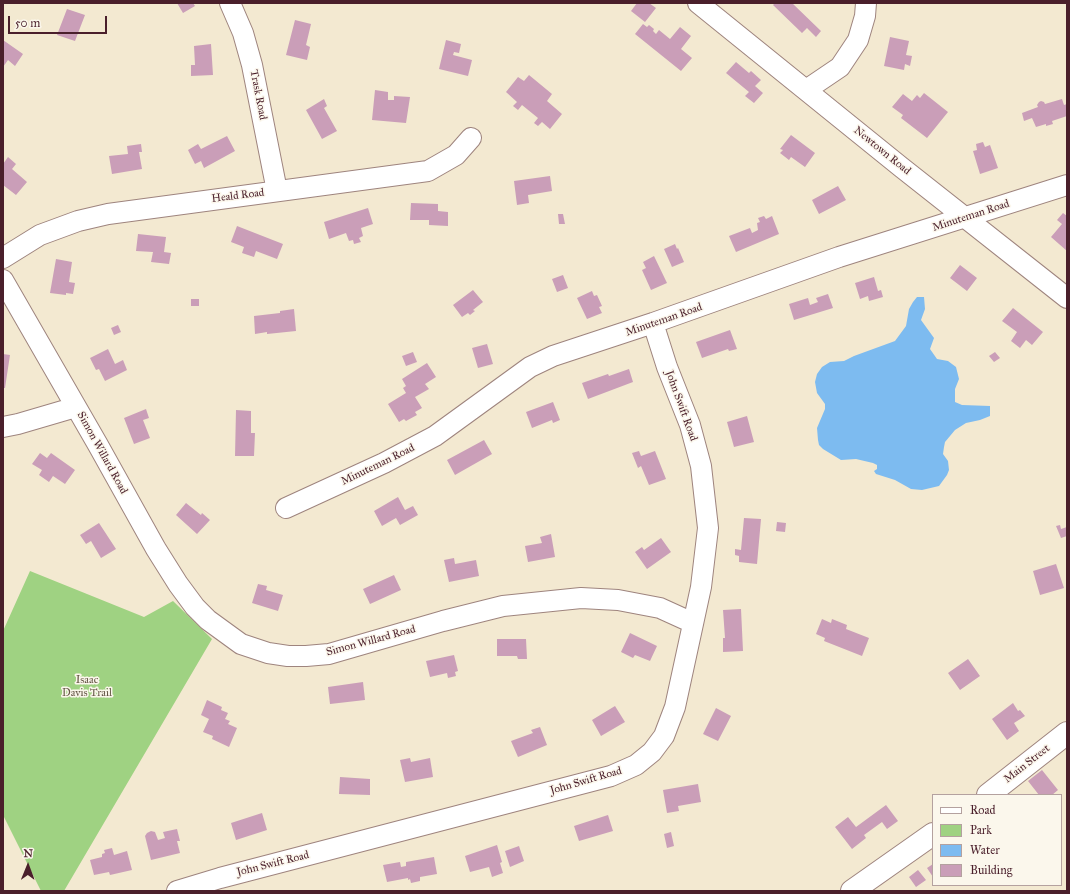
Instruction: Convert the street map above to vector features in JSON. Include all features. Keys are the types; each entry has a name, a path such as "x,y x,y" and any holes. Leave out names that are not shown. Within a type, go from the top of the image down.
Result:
{"main road":[{"name":"Main Street","path":"989,794 1067,733"},
{"path":"852,891 932,835"}],"street":[{"name":"Trask Road","path":"230,3 243,32 252,65 277,191"},
{"name":"Newtown Road","path":"698,3 965,218 1067,298"},
{"path":"806,90 840,67 858,40 865,16 866,3"},
{"name":"Heald Road","path":"3,258 40,234 78,221 108,214 428,171 456,155 471,138"},
{"name":"Minuteman Road","path":"286,508 384,463 435,436 530,367 553,356 608,339 839,256 1067,185"},
{"name":"Simon Willard Road","path":"3,280 152,542 178,584 195,607 208,620 241,644 268,653 288,656 329,654 443,621 503,606 581,598 618,600 660,608 693,623"},
{"name":"John Swift Road","path":"177,891 220,878 611,776 636,765 652,752 664,736 675,706 701,586 708,528 701,466 690,425 667,367 653,323"},
{"path":"3,427 76,407"}],"green space":[{"name":"Isaac Davis Trail","path":"30,571 144,617 173,601 212,639 64,891 41,891 3,815 3,631"}],"water":[{"path":"917,297 924,297 925,309 921,320 934,338 930,349 937,359 948,361 956,367 959,379 955,389 955,402 962,405 990,406 990,416 966,423 955,430 945,442 943,454 948,461 949,470 947,475 939,486 922,490 911,489 895,480 876,474 874,471 877,469 877,465 873,463 856,459 841,460 819,445 817,428 825,409 825,404 817,393 815,382 817,374 822,367 830,362 844,361 895,341 906,326 909,309"}],"building":[{"path":"177,3 193,3 195,6 183,13"},
{"path":"637,3 649,3 656,8 645,22 631,11"},
{"path":"775,3 792,3 821,31 816,37 807,28 802,33 773,5"},
{"path":"67,9 85,15 75,41 57,35"},
{"path":"295,20 311,24 306,45 310,47 307,60 286,55"},
{"path":"643,24 647,27 649,25 654,29 653,31 656,34 659,30 670,39 680,27 691,36 681,49 692,58 681,71 635,34"},
{"path":"890,37 909,41 906,55 912,56 910,66 905,64 904,70 884,66"},
{"path":"3,40 23,54 15,66 8,60 3,67"},
{"path":"446,40 461,44 459,53 454,52 453,55 472,60 468,76 439,69"},
{"path":"211,44 213,75 191,76 191,65 195,65 194,46"},
{"path":"736,62 749,73 751,71 761,80 755,86 763,93 754,103 745,96 749,92 726,73"},
{"path":"529,75 552,94 547,101 562,114 550,129 542,122 538,126 534,123 538,118 522,105 518,110 513,106 517,102 506,92 518,77 524,81"},
{"path":"375,90 388,92 388,100 394,100 394,96 410,97 406,123 372,120"},
{"path":"924,93 948,112 927,138 901,118 903,115 892,107 903,94 912,101 917,95 920,98"},
{"path":"324,99 327,106 324,108 337,131 322,139 306,110"},
{"path":"1062,99 1064,105 1067,104 1067,116 1052,121 1053,124 1046,126 1046,124 1036,127 1032,118 1024,121 1022,113 1038,107 1037,105 1039,102 1044,102 1045,104"},
{"path":"791,135 815,153 805,167 791,157 789,160 780,153 783,150 780,149"},
{"path":"227,136 235,151 204,168 201,161 195,164 188,150 198,144 201,149"},
{"path":"983,142 985,147 990,145 998,168 980,174 973,151 977,150 976,144"},
{"path":"141,144 142,152 139,152 142,169 112,174 109,156 128,154 127,146"},
{"path":"8,157 16,164 12,169 27,182 16,195 3,185 3,164"},
{"path":"550,176 552,191 528,195 529,203 517,205 514,181"},
{"path":"838,186 846,200 819,214 812,200"},
{"path":"411,203 438,204 438,211 448,212 448,226 429,225 429,220 410,220"},
{"path":"368,208 373,224 361,228 363,236 359,238 361,242 354,244 353,240 349,241 346,233 329,239 324,222"},
{"path":"1063,213 1067,216 1067,251 1051,237 1062,224 1057,220"},
{"path":"558,214 563,214 565,224 559,224"},
{"path":"764,216 766,219 772,216 779,234 736,252 729,236 750,228 752,233 758,230 757,223 760,222 758,218"},
{"path":"237,226 283,244 277,259 256,251 254,257 242,253 244,247 231,242"},
{"path":"138,234 166,237 164,252 171,253 169,264 151,262 153,252 136,251"},
{"path":"675,244 684,262 672,267 664,249"},
{"path":"654,256 667,283 651,290 642,270 646,268 643,262"},
{"path":"56,259 72,262 69,282 75,283 73,294 66,293 66,295 50,293"},
{"path":"960,265 977,278 967,291 950,278"},
{"path":"563,275 568,288 557,292 552,279"},
{"path":"874,277 878,291 881,290 883,297 869,301 868,296 860,299 855,283"},
{"path":"473,290 483,302 473,310 475,311 470,315 468,313 462,317 453,305"},
{"path":"592,291 594,296 597,295 602,306 599,307 602,313 587,319 577,298"},
{"path":"828,294 833,308 794,320 789,304 808,298 810,305 818,302 816,298"},
{"path":"191,299 199,299 199,306 191,306"},
{"path":"1013,308 1043,332 1032,345 1026,340 1020,348 1011,341 1017,332 1002,321"},
{"path":"294,309 296,331 255,334 254,316 280,313 280,311"},
{"path":"118,325 121,332 114,335 111,328"},
{"path":"730,330 737,349 729,351 728,349 702,358 696,342"},
{"path":"487,344 493,364 478,368 472,348"},
{"path":"108,349 115,364 123,360 127,370 105,381 99,369 96,370 90,358"},
{"path":"413,352 417,362 406,366 402,356"},
{"path":"995,352 1000,358 994,362 989,356"},
{"path":"3,354 10,355 5,388 3,388"},
{"path":"427,363 436,377 425,384 429,389 415,397 422,408 415,412 417,415 406,421 404,419 399,422 388,404 406,393 403,388 406,386 402,379"},
{"path":"629,369 633,382 588,399 582,383 608,374 609,376"},
{"path":"553,402 560,420 553,423 552,420 532,428 526,412"},
{"path":"146,409 149,418 143,420 150,438 134,444 124,418"},
{"path":"236,410 251,411 251,433 255,433 254,456 235,456"},
{"path":"747,416 754,442 734,447 727,422"},
{"path":"484,440 492,454 455,475 447,460"},
{"path":"639,451 641,456 655,451 666,479 649,485 641,466 638,468 632,453"},
{"path":"40,453 47,458 51,453 75,470 65,484 53,476 49,482 39,475 42,470 32,464"},
{"path":"398,497 405,510 413,506 418,515 400,525 396,518 382,526 374,511"},
{"path":"186,503 210,520 197,534 176,515"},
{"path":"744,518 761,519 757,564 739,562 739,556 735,555 735,549 741,550"},
{"path":"777,522 786,523 785,532 776,531"},
{"path":"99,523 116,549 101,558 91,541 86,544 80,535"},
{"path":"1060,525 1061,529 1067,527 1067,536 1061,538 1056,526"},
{"path":"551,534 555,557 528,562 525,546 542,543 540,537"},
{"path":"661,538 671,552 647,569 635,552 642,547 644,550"},
{"path":"454,558 455,564 476,560 479,576 449,582 444,560"},
{"path":"1056,564 1064,588 1040,595 1033,571"},
{"path":"394,575 401,590 370,604 363,589"},
{"path":"258,584 267,586 266,590 283,595 278,611 252,603"},
{"path":"741,609 743,651 723,652 723,638 725,638 723,610"},
{"path":"822,619 831,623 832,619 847,625 846,629 869,638 862,656 824,641 825,638 816,634"},
{"path":"630,633 657,646 650,661 635,655 633,658 621,652"},
{"path":"497,639 526,639 527,659 518,659 517,656 497,656"},
{"path":"454,655 458,671 455,672 456,676 448,678 447,673 430,677 426,661"},
{"path":"968,659 980,676 960,690 948,673"},
{"path":"363,682 365,700 330,704 328,687"},
{"path":"207,700 222,707 221,710 228,713 225,719 230,721 228,724 237,728 229,747 212,739 213,736 203,732 209,719 201,715"},
{"path":"1013,703 1018,711 1020,710 1025,716 1014,723 1019,731 1007,740 992,719"},
{"path":"615,706 625,722 601,736 592,720"},
{"path":"716,708 731,716 718,741 703,734"},
{"path":"540,727 547,745 518,757 511,741 533,733 531,730"},
{"path":"410,758 411,762 430,758 433,777 405,782 400,760"},
{"path":"1042,770 1058,790 1053,794 1038,794 1028,781"},
{"path":"340,777 370,779 370,795 339,794"},
{"path":"698,784 701,802 678,806 679,811 667,813 663,790"},
{"path":"886,805 898,821 887,829 882,822 864,835 866,838 852,849 835,827 848,817 856,827"},
{"path":"262,813 267,830 236,840 231,823"},
{"path":"608,815 613,831 579,841 574,826"},
{"path":"177,829 180,841 177,841 180,853 151,860 145,836 147,833 151,831 155,832 158,840 165,838 163,832"},
{"path":"671,832 674,846 667,848 664,834"},
{"path":"497,845 502,862 500,863 503,873 492,877 489,867 470,872 465,856"},
{"path":"519,846 524,861 510,867 505,851"},
{"path":"112,848 114,855 127,851 132,870 110,875 109,872 94,875 90,860 102,857 102,854 105,853 104,850"},
{"path":"434,857 437,874 420,877 420,881 411,883 410,879 408,880 408,878 387,882 383,865 400,862 401,867 406,866 406,862"},
{"path":"932,865 932,876 927,868"},
{"path":"918,870 926,880 916,887 909,877"}]}
